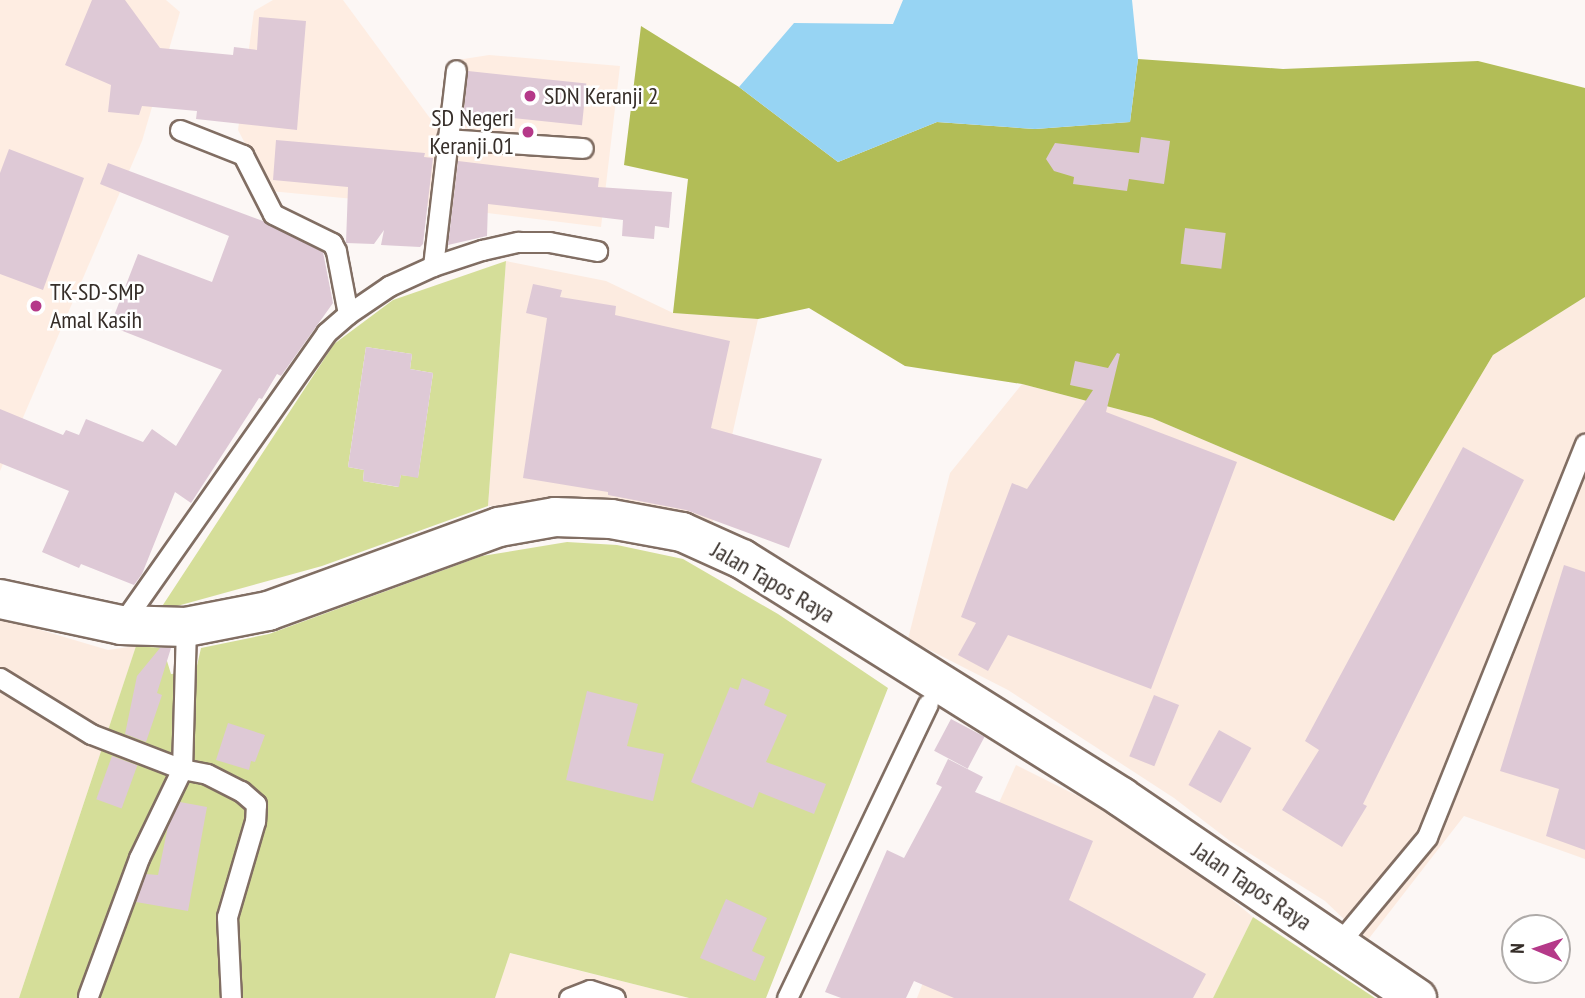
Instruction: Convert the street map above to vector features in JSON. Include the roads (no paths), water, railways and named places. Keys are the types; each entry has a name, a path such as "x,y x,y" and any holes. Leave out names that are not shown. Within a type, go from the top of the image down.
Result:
{"main road":[{"name":"Jalan Tapos Raya","path":"0,599 121,625 186,627 268,611 499,527 555,517 611,519 682,533 754,566 1121,797 1416,998"}],"lane":[{"path":"433,266 456,70"},
{"path":"180,130 243,155 274,214 332,243 336,251 348,314"},
{"path":"447,139 583,148"},
{"path":"121,625 326,333 348,314 389,286 433,266 482,250 518,242 550,242 597,251"},
{"path":"1338,944 1427,837 1585,443"},
{"path":"88,996 139,858 182,769 186,627"},
{"path":"0,678 92,734 182,769 207,774 241,791 256,804 255,821 227,917 231,998"},
{"path":"787,998 928,704"},
{"path":"569,998 590,990 615,998"}],"water":[{"path":"903,0 1132,0 1138,59 1130,122 1035,129 937,122 838,162 739,87 794,23 893,24"}],"place":[{"name":"SDN Keranji 2","path":"530,96"},
{"name":"SD Negeri Keranji 01","path":"528,132"},
{"name":"TK-SD-SMP Amal Kasih","path":"36,306"}]}
